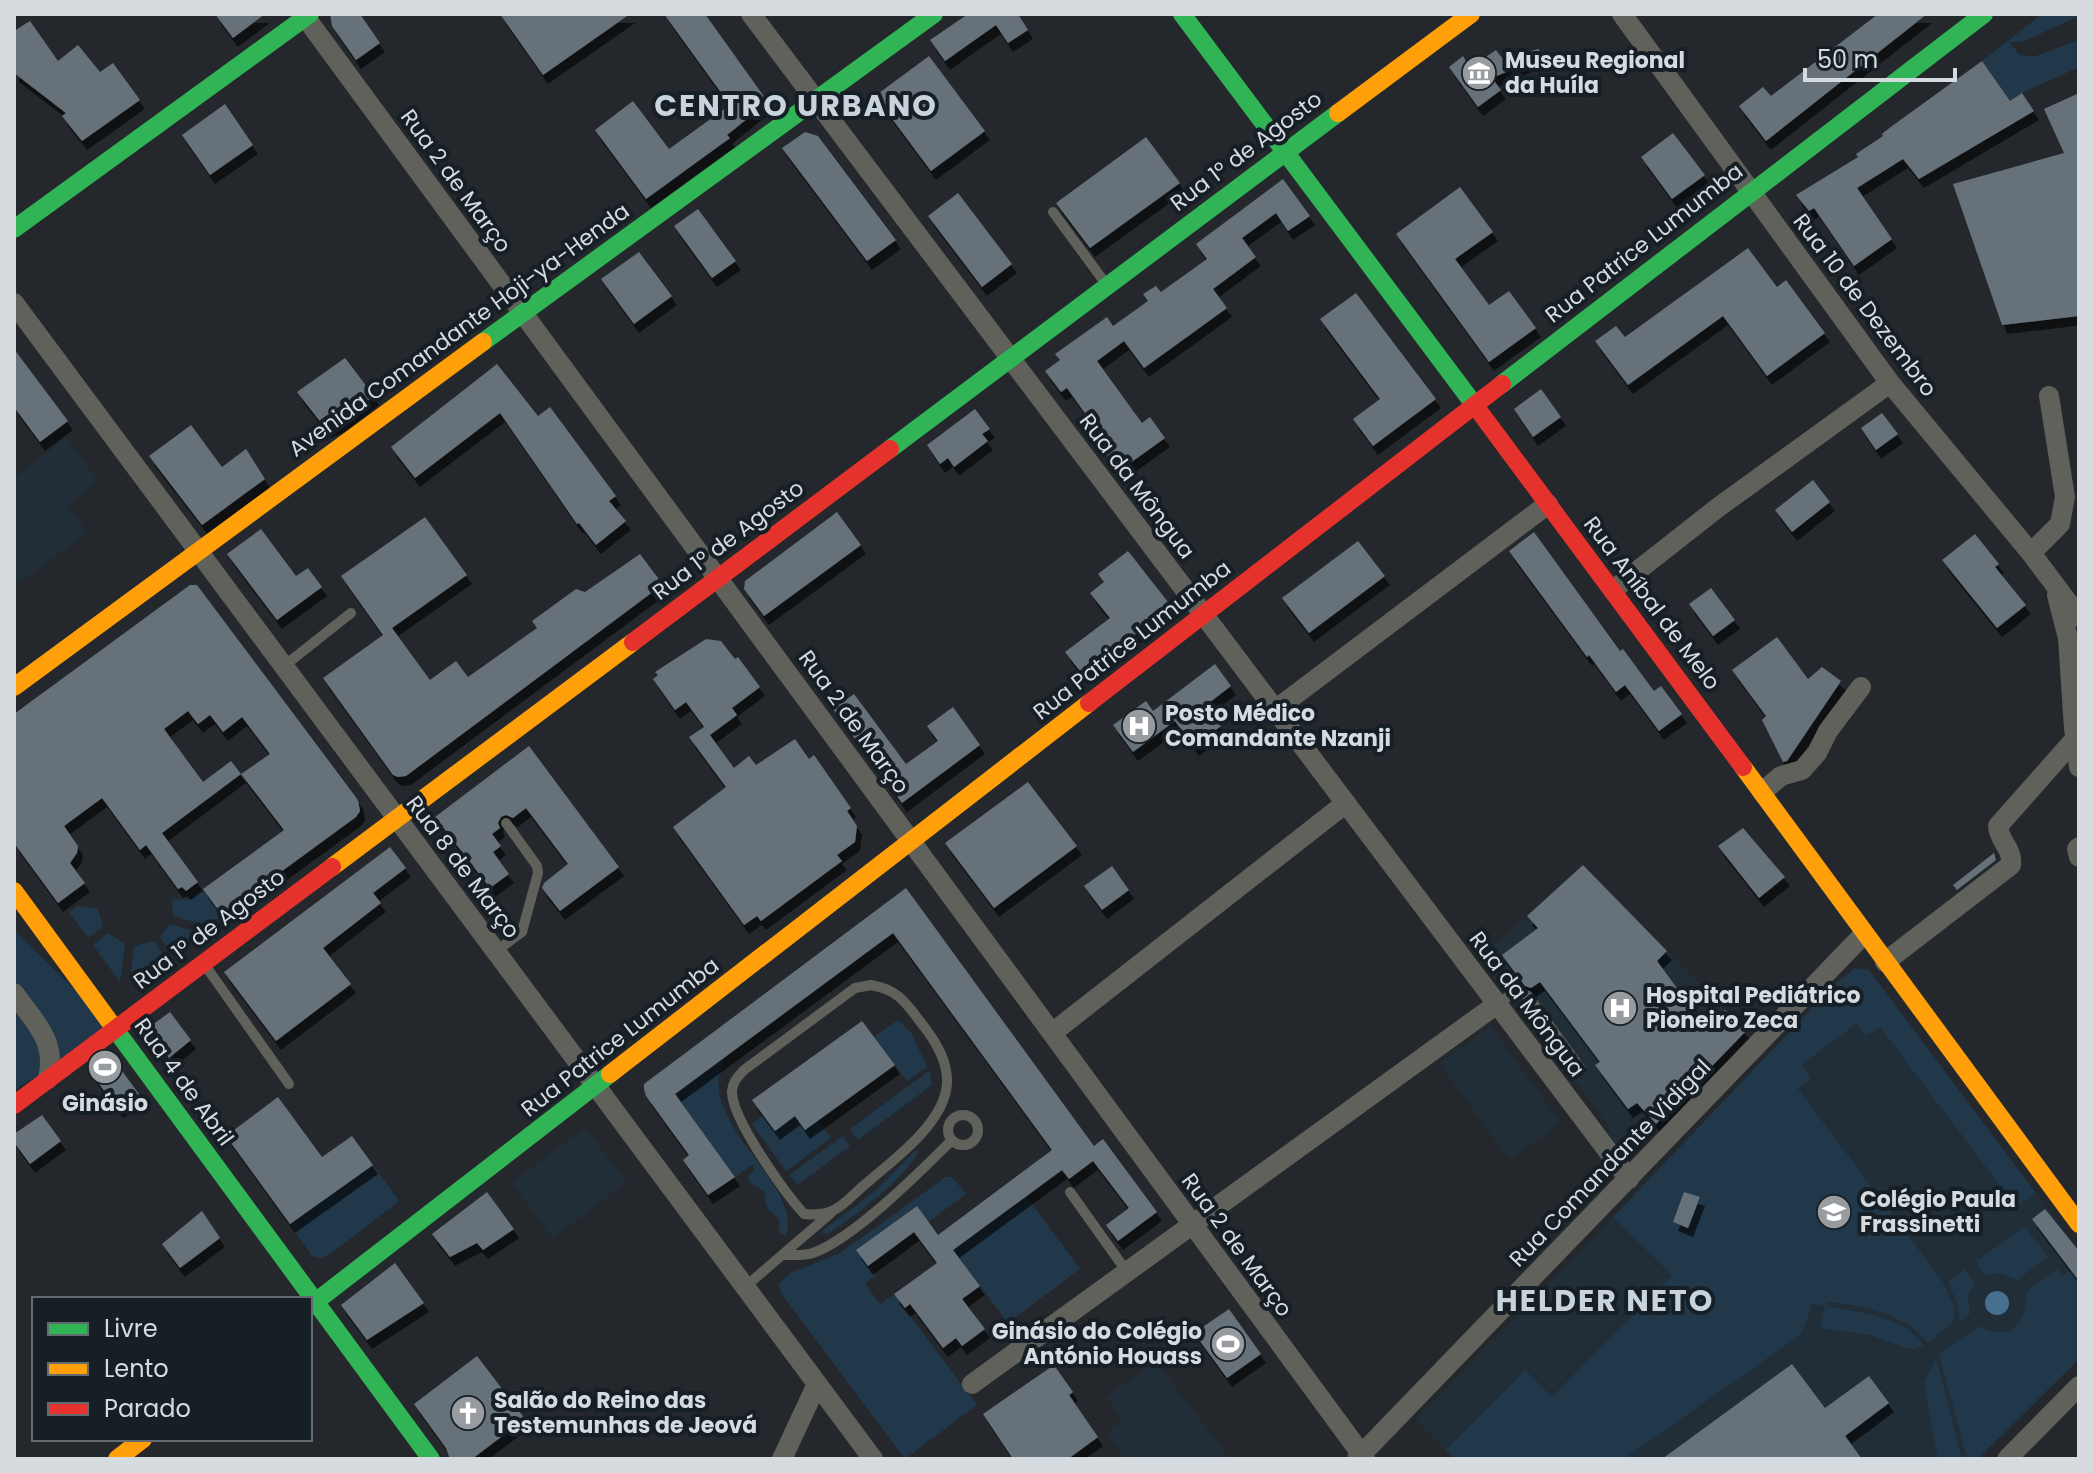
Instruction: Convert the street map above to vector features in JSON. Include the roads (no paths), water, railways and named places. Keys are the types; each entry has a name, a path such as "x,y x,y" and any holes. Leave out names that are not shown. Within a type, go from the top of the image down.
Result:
{"street":[{"name":"Rua da Môngua","path":"751,14 1629,1179"},
{"name":"Avenida Comandante Hoji-ya-Henda","path":"14,687 934,14"},
{"name":"Rua Aníbal de Melo","path":"1182,14 1613,590 2078,1222"},
{"name":"Rua 1º de Agosto","path":"14,1105 397,818 468,772 717,578 1092,297 1110,293 1173,236 1471,14"},
{"name":"Rua 10 de Dezembro","path":"1622,14 1890,383 2031,553 2079,617"},
{"name":"Rua Patrice Lumumba","path":"313,1304 1984,14"},
{"path":"14,229 306,15"},
{"name":"Rua 2 de Março","path":"306,15 1362,1457"},
{"name":"Rua 8 de Março","path":"14,303 873,1459"},
{"path":"1613,590 1720,506 1890,383"},
{"path":"2031,553 2060,524 2065,497 2049,396"},
{"path":"1275,710 1548,504"},
{"path":"2055,583 2068,638 2079,767"},
{"path":"1762,792 1781,776 1802,770 1861,687"},
{"path":"1885,962 2011,865 2010,850 1999,837 1998,826 2075,739"},
{"path":"1052,1033 1346,803"},
{"path":"2079,847 2079,857"},
{"name":"Rua 4 de Abril","path":"14,891 308,1297"},
{"name":"Rua Comandante Vidigal","path":"1362,1457 1864,934"},
{"path":"14,993 46,1038 52,1062 48,1079"},
{"path":"972,1384 1497,1004"},
{"name":"Rua 4 de Abril","path":"313,1304 431,1459"},
{"path":"782,1459 817,1384"},
{"path":"2007,1459 2079,1386"},
{"path":"117,1459 140,1441"}],"lane":[{"path":"1053,212 1110,293"},
{"path":"1173,236 1173,257"},
{"path":"284,666 351,613"},
{"path":"496,951 522,932 538,873 537,866 506,823"},
{"path":"203,963 289,1084"},
{"path":"745,1287 836,1210 915,1141 940,1109 947,1089 945,1063 931,1035 902,998 888,988 871,985 855,988 744,1070 734,1081 732,1092 737,1115 797,1206 804,1214 817,1215 836,1210"},
{"path":"1497,1004 1512,994 1528,996 1581,1069"},
{"path":"782,1255 810,1255 833,1244 952,1140"},
{"path":"1070,1192 1128,1272"}],"place":[{"name":"Museu Regional da Huíla","path":"1479,73"},
{"name":"Posto Médico Comandante Nzanji","path":"1139,726"},
{"name":"Hospital Pediátrico Pioneiro Zeca","path":"1620,1008"},
{"name":"Ginásio","path":"105,1067"},
{"name":"Colégio Paula Frassinetti","path":"1834,1212"},
{"name":"Ginásio do Colégio António Houass","path":"1228,1344"},
{"name":"Salão do Reino das Testemunhas de Jeová","path":"468,1413"}],"district":[{"name":"CENTRO URBANO","path":"796,105"},
{"name":"HELDER NETO","path":"1605,1300"}]}
